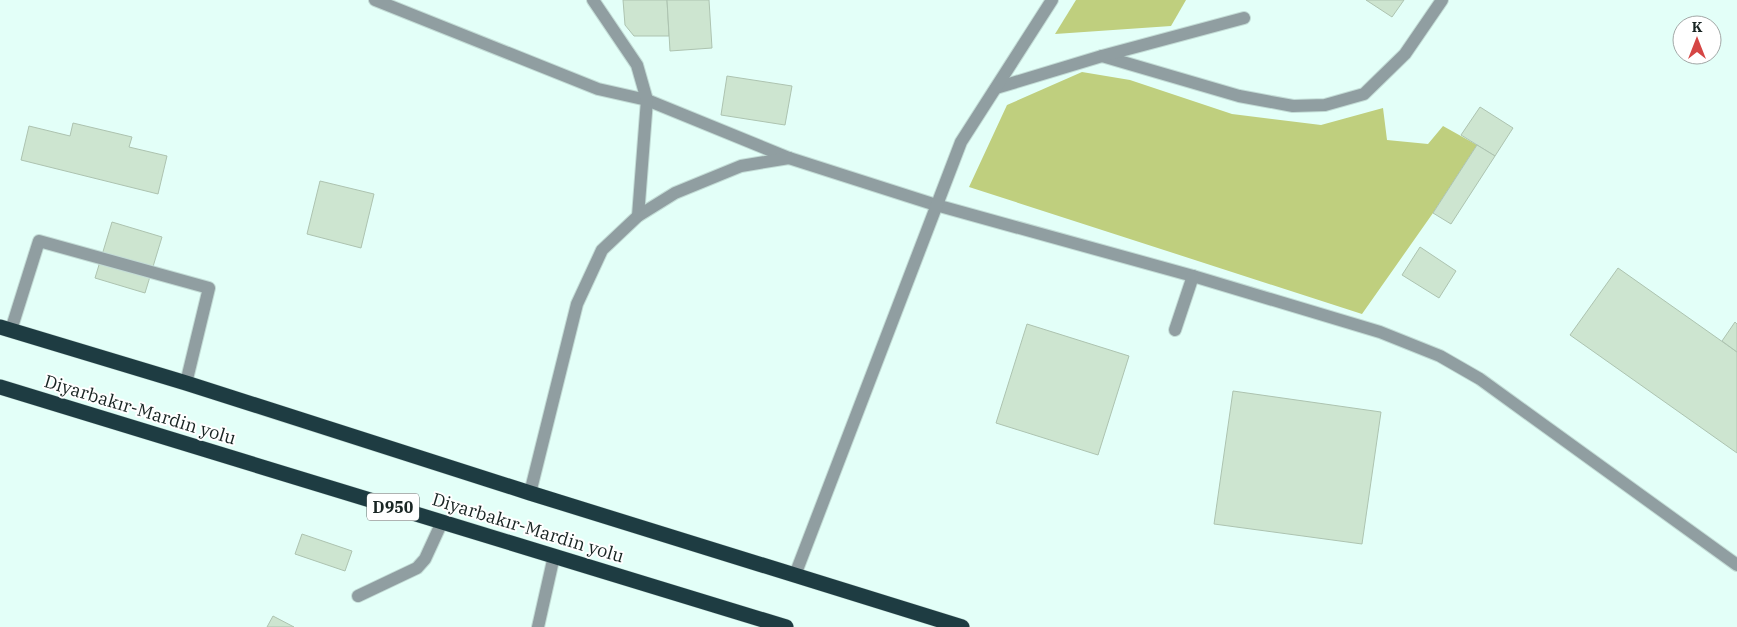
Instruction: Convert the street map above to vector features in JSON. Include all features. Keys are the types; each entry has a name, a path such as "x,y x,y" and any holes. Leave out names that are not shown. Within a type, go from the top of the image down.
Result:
{"highway":[{"path":"6,329 186,383 530,494 962,627"},
{"name":"Diyarbakır-Mardin yolu","path":"0,387 786,627"}],"lane":[{"path":"374,0 598,89 648,100 789,158 936,205 1193,276 1380,332 1440,356 1480,379 1737,565"},
{"path":"593,0 638,65 648,100 638,216"},
{"path":"795,575 961,142 1052,0"},
{"path":"1102,56 1239,96 1293,106 1325,105 1364,94 1405,54 1442,0"},
{"path":"996,88 1102,56 1244,18"},
{"path":"530,494 577,304 602,250 638,216 674,193 741,166 789,158"},
{"path":"6,329 39,241 209,288 186,383"},
{"path":"1175,330 1193,276"},
{"path":"358,596 417,568 425,559 442,522"},
{"path":"538,627 554,556"}],"green space":[{"path":"1076,0 1186,0 1171,26 1055,34"},
{"path":"1082,72 1130,80 1232,114 1321,125 1383,108 1387,140 1428,144 1443,126 1477,145 1433,213 1362,314 969,187 1007,105"}],"building":[{"path":"623,0 667,0 669,36 634,36 625,25"},
{"path":"667,0 709,0 712,48 670,51"},
{"path":"1366,0 1404,0 1392,17"},
{"path":"727,76 792,86 785,125 721,115"},
{"path":"1480,107 1513,128 1495,156 1461,135"},
{"path":"73,123 132,137 129,147 167,156 158,194 21,160 29,126 70,136"},
{"path":"1477,145 1495,156 1451,224 1433,213"},
{"path":"320,181 374,194 361,248 307,234"},
{"path":"112,222 162,237 145,293 95,278"},
{"path":"1420,247 1456,271 1439,298 1402,275"},
{"path":"1618,268 1737,352 1737,453 1570,335"},
{"path":"1735,322 1737,324 1737,352 1722,341"},
{"path":"1027,324 1129,356 1098,455 996,423"},
{"path":"1233,391 1381,412 1362,544 1214,524"},
{"path":"302,534 352,551 345,571 295,554"},
{"path":"273,616 294,627 267,627"}]}
